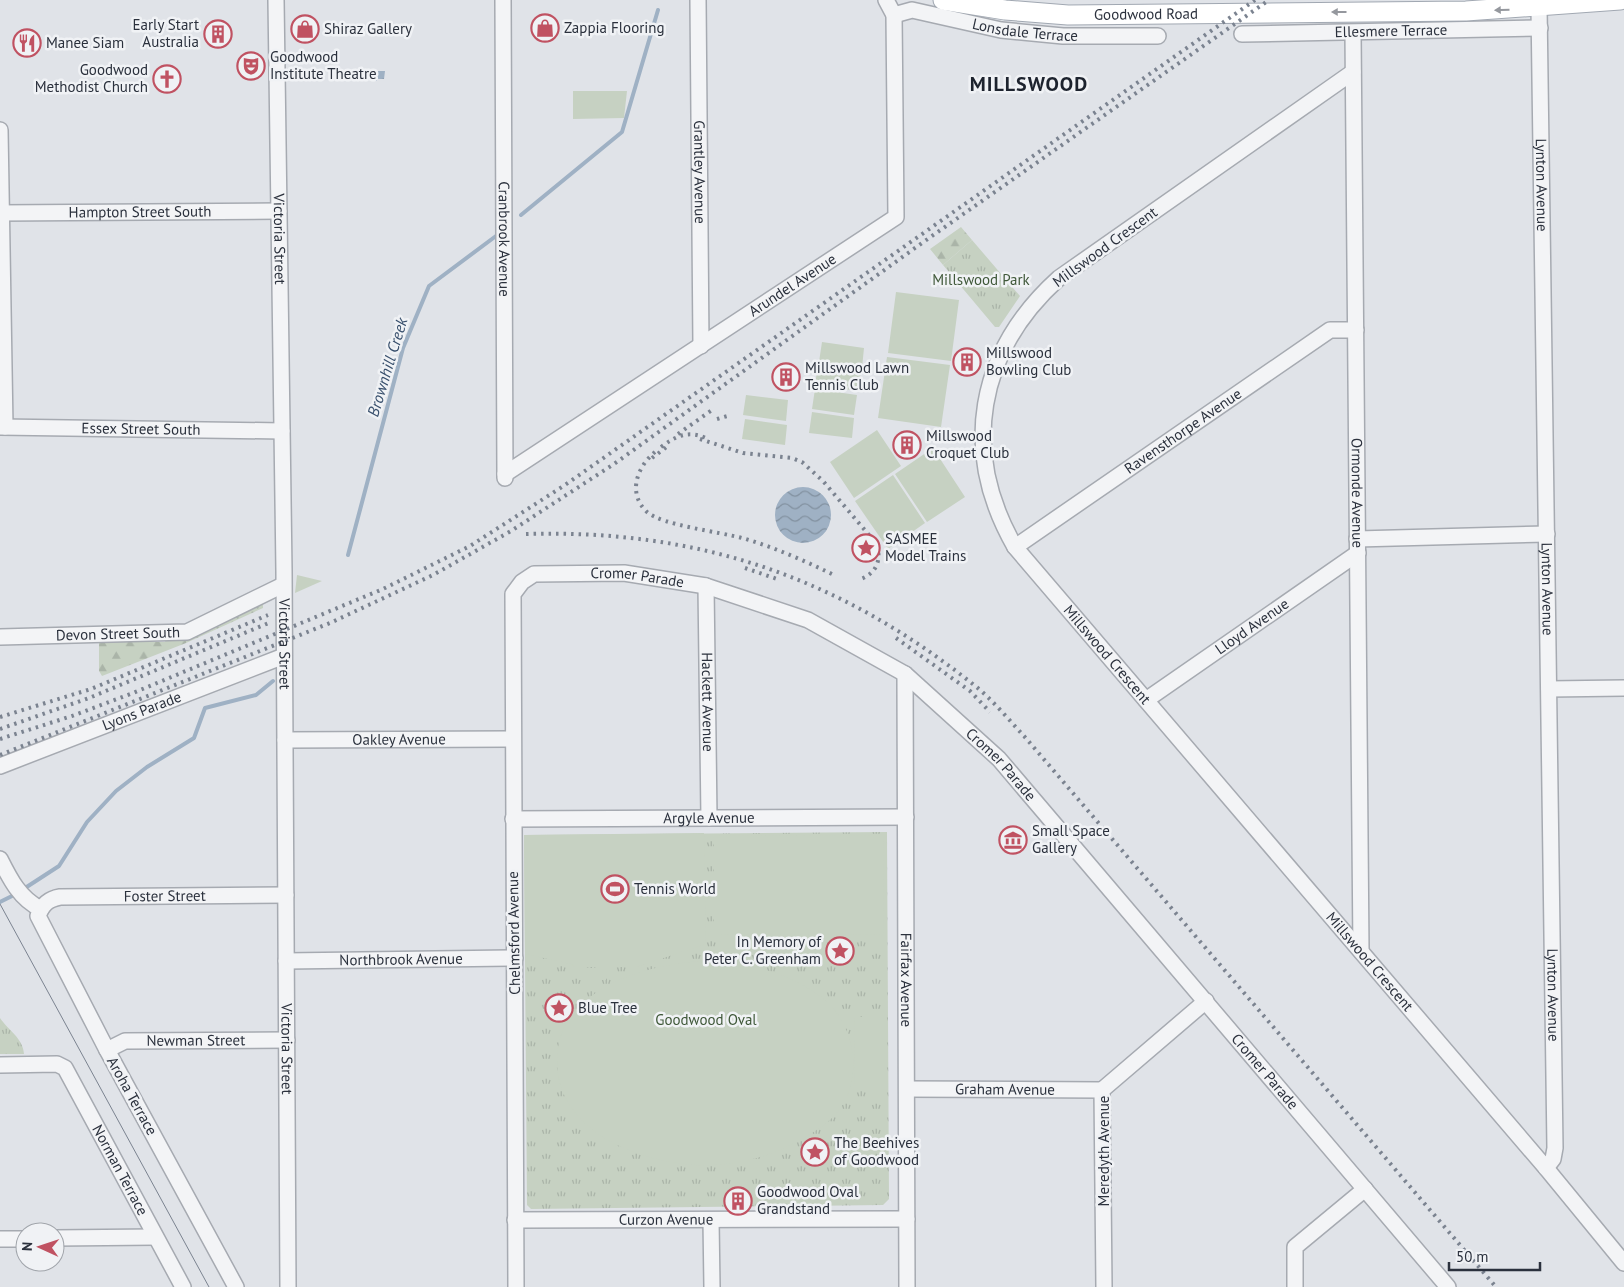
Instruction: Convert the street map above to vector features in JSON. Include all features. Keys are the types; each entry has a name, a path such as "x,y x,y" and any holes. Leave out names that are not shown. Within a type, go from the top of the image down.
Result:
{"main road":[{"name":"Goodwood Road","path":"943,0 1005,10 1068,15 1466,11 1620,0"},
{"name":"Goodwood Road","path":"1022,0 1101,3 1225,0"}],"street":[{"name":"Victoria Street","path":"276,0 282,430 288,1287"},
{"name":"Cranbrook Avenue","path":"503,0 505,476"},
{"name":"Grantley Avenue","path":"698,0 701,346"},
{"name":"Arundel Avenue","path":"505,476 896,218 894,15 886,0"},
{"name":"Lynton Avenue","path":"1539,7 1555,1148 1553,1159 1546,1168"},
{"name":"Lonsdale Terrace","path":"894,15 912,10 1001,30 1063,36 1158,36"},
{"name":"Ellesmere Terrace","path":"1242,34 1353,34 1540,28"},
{"name":"Ormonde Avenue","path":"1353,34 1361,951"},
{"name":"Millswood Crescent","path":"1353,72 1059,278 1031,306 1018,322 1006,343 992,375 986,397 982,437 984,461 990,490 997,511 1015,547 1546,1168 1624,1263"},
{"path":"0,130 3,427"},
{"name":"Hampton Street South","path":"1,213 279,211"},
{"name":"Ravensthorpe Avenue","path":"1015,547 1330,330 1356,330"},
{"name":"Essex Street South","path":"3,427 282,430"},
{"path":"1358,546 1546,534"},
{"name":"Lloyd Avenue","path":"1146,700 1358,546"},
{"name":"Cromer Parade","path":"522,582 534,574 624,573 706,586 808,620 905,674 999,759 1448,1287"},
{"name":"Chelmsford Avenue","path":"516,1287 515,958 512,819 513,594 522,582"},
{"name":"Devon Street South","path":"0,637 187,632 283,585"},
{"name":"Hackett Avenue","path":"706,586 709,818"},
{"name":"Lyons Parade","path":"0,766 284,656"},
{"name":"Fairfax Avenue","path":"905,674 907,1287"},
{"path":"1549,690 1624,688"},
{"name":"Oakley Avenue","path":"284,740 512,739"},
{"name":"Argyle Avenue","path":"512,819 906,817"},
{"path":"0,859 12,882 39,905"},
{"name":"Foster Street","path":"39,905 60,897 286,895"},
{"name":"Aroha Terrace","path":"39,905 38,916 41,925 236,1287"},
{"name":"Northbrook Avenue","path":"286,961 515,958"},
{"name":"Meredyth Avenue","path":"1104,1287 1102,1090 1206,1001"},
{"name":"Newman Street","path":"107,1050 125,1041 287,1040"},
{"name":"Norman Terrace","path":"0,1065 52,1064 62,1066 68,1073 183,1287"},
{"name":"Graham Avenue","path":"907,1089 1102,1090"},
{"path":"1295,1287 1295,1247 1365,1189"},
{"name":"Curzon Avenue","path":"515,1220 907,1219"},
{"path":"711,1220 712,1287"},
{"path":"65,1238 156,1237"},
{"path":"0,1239 15,1239"}],"green space":[{"path":"573,91 627,91 624,118 573,119"},
{"path":"961,227 972,240 943,265 930,249"},
{"name":"Millswood Park","path":"972,240 1020,296 999,327 995,327 943,265"},
{"path":"896,292 959,300 951,361 888,353"},
{"path":"822,342 864,348 862,368 819,362"},
{"path":"887,357 950,365 941,427 878,418"},
{"path":"818,365 861,371 858,391 815,385"},
{"path":"815,389 857,395 854,415 812,409"},
{"path":"746,395 788,400 786,421 743,415"},
{"path":"812,412 854,418 852,438 809,433"},
{"path":"745,419 787,425 785,445 742,439"},
{"path":"877,430 901,466 854,498 830,462"},
{"path":"933,448 965,497 927,522 895,474"},
{"path":"893,475 925,523 888,549 855,501"},
{"path":"297,575 322,581 295,593"},
{"path":"263,603 263,608 186,643 187,639"},
{"path":"166,639 187,639 186,643 102,676 99,671 99,642 165,642"},
{"name":"Goodwood Oval","path":"887,832 889,1199 883,1205 531,1209 527,1205 524,835"},
{"name":"Tennis World","path":"704,833 706,944 636,967 575,967 571,964 525,954 524,835"},
{"path":"883,835 884,934 714,935 714,836"},
{"path":"708,961 738,964 767,970 794,980 820,996 832,1007 842,1021 849,1036 853,1069 851,1085 845,1100 836,1114 824,1125 811,1134 771,1154 747,1161 710,1165 663,1161 641,1155 600,1135 583,1121 569,1104 560,1084 557,1061 561,1036 573,1013 586,1000 617,981 653,968 672,964"},
{"path":"579,968 606,968 606,980 579,980"},
{"path":"854,1017 886,1017 886,1085 855,1085"},
{"path":"0,1018 21,1043 24,1054 0,1054"}],"water":[{"path":"367,71 385,71 384,79 377,79 377,81 367,79"},
{"path":"803,487 814,489 823,495 829,504 831,515 829,526 823,535 814,541 803,543 792,541 783,535 777,526 775,515 777,504 783,495 792,489"}],"waterway":[{"name":"Brownhill Creek","path":"521,215 622,132 658,10"},
{"name":"Brownhill Creek","path":"348,555 403,348 429,286 500,233"},
{"name":"Brownhill Creek","path":"22,890 59,866 87,822 116,791 147,767 194,738 205,708 256,695 273,681"},
{"name":"Brownhill Creek","path":"0,902 16,894"}],"tram line":[{"path":"0,904 209,1287"}],"railway":[{"path":"0,739 72,716 133,693 383,589 470,546 565,485 1255,0"},
{"path":"0,755 330,623 433,575 511,531 614,464 922,243 1269,0"},
{"path":"678,434 712,410"},
{"path":"717,419 731,415"},
{"path":"661,447 682,435 693,434 706,438"},
{"path":"700,439 743,453 792,458 802,462 823,481 875,542 878,554 877,564 871,573 861,579"},
{"path":"652,458 668,446"},
{"path":"655,452 643,465 639,473 636,489 641,505 654,517 754,542 834,575"},
{"path":"526,534 589,535 650,540 708,551 764,567 818,588 871,615 923,647 974,685 994,703 1024,736 1496,1287"},
{"path":"745,568 780,580"},
{"path":"0,717 91,689 268,615"},
{"path":"0,729 89,698 271,622"},
{"path":"896,638 970,691 990,712"}],"place":[{"name":"Zappia Flooring","path":"545,28"},
{"name":"Shiraz Gallery","path":"305,29"},
{"name":"Early Start Australia","path":"218,34"},
{"name":"Manee Siam","path":"27,43"},
{"name":"Goodwood Institute Theatre","path":"251,66"},
{"name":"Goodwood Methodist Church","path":"167,79"},
{"name":"Millswood Bowling Club","path":"967,362"},
{"name":"Millswood Lawn Tennis Club","path":"786,377"},
{"name":"Millswood Croquet Club","path":"907,445"},
{"name":"SASMEE Model Trains","path":"866,548"},
{"name":"Small Space Gallery","path":"1013,840"},
{"name":"Tennis World","path":"615,889"},
{"name":"In Memory of Peter C. Greenham","path":"840,951"},
{"name":"Blue Tree","path":"559,1008"},
{"name":"The Beehives of Goodwood","path":"815,1152"},
{"name":"Goodwood Oval Grandstand","path":"738,1201"}],"district":[{"name":"MILLSWOOD","path":"1029,84"}]}
